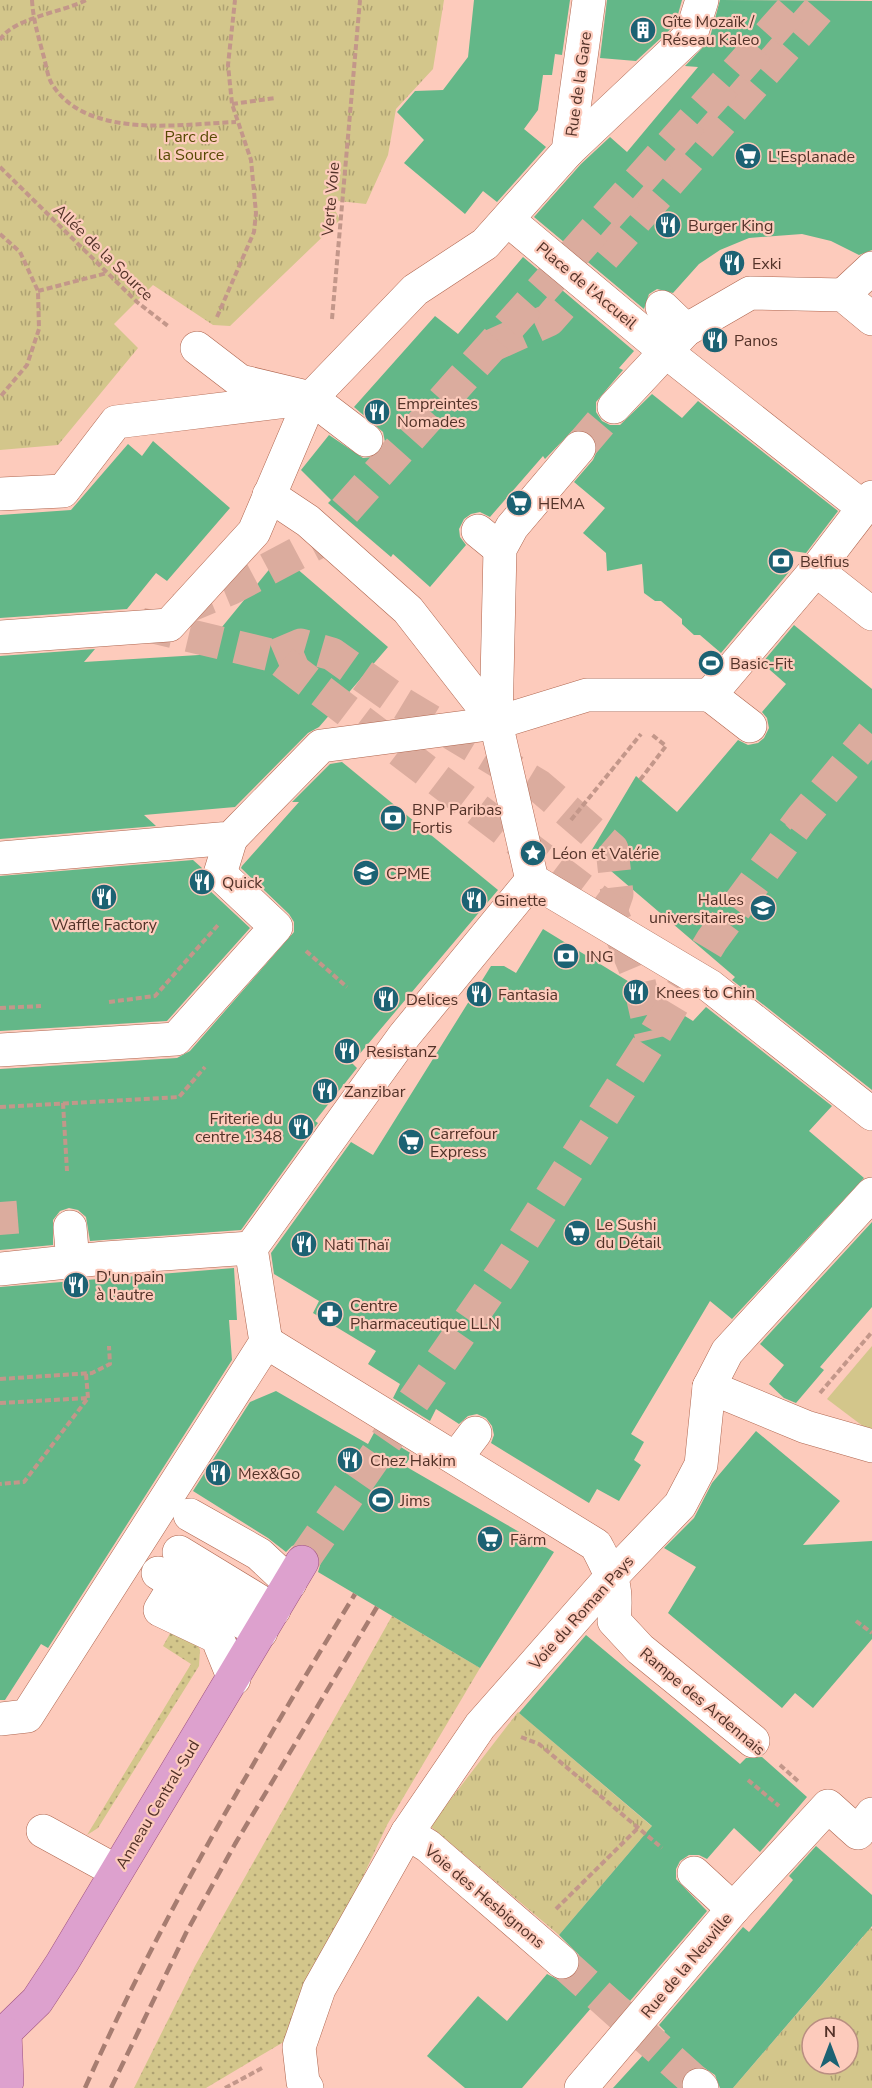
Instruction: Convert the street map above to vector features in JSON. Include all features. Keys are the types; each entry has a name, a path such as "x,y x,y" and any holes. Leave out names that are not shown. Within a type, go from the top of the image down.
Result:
{"main road":[{"name":"Anneau Central-Sud","path":"2,2035 37,2001 234,1679 296,1572"},
{"path":"2,2035 7,2082 4,2088"}],"street":[{"name":"Rue de la Gare","path":"310,398 415,290 485,244 568,150 589,0"},
{"path":"568,150 691,34 702,0"},
{"name":"Place de l'Accueil","path":"508,220 676,340"},
{"path":"843,295 872,268"},
{"path":"614,407 676,340 750,293 843,295 872,319"},
{"path":"662,307 676,340 868,502 845,550 816,570 710,695"},
{"path":"197,348 240,381 310,398 366,440"},
{"path":"0,494 63,491 116,422 310,398"},
{"path":"0,637 169,625 254,532 310,398"},
{"path":"579,448 512,527 489,540 496,723 532,880 710,986 872,1114"},
{"path":"269,495 308,521 408,610 496,723"},
{"path":"816,570 872,614"},
{"path":"0,1050 176,1039 223,980 276,927 220,874 231,838 321,746 496,723 587,695 710,695 750,726"},
{"path":"0,858 231,838"},
{"path":"0,1719 27,1716 30,1684 266,1342 251,1248 395,1029 532,880"},
{"name":"Voie du Roman Pays","path":"308,2088 303,2082 299,2047 319,1989 407,1833 480,1726 615,1585 680,1505 701,1465 709,1387 727,1352 872,1194"},
{"path":"70,1227 73,1262"},
{"path":"2,1259 73,1262 251,1248"},
{"path":"266,1342 465,1446 596,1545 615,1585"},
{"path":"709,1387 806,1427 872,1446"},
{"path":"190,1515 296,1572"},
{"path":"234,1679 217,1636 160,1610 171,1570 268,1621"},
{"name":"Rampe des Ardennais","path":"615,1585 614,1621 640,1649 753,1741"},
{"path":"822,1801 858,1833 872,1814"},
{"name":"Rue de la Neuville","path":"581,2088 733,1909 794,1844 822,1801"},
{"path":"43,1831 116,1871"},
{"name":"Voie des Hesbignons","path":"407,1833 428,1846 562,1962"},
{"path":"694,1873 733,1909"}],"path":[{"path":"32,0 33,19 52,84 75,106 106,122 145,125 236,122"},
{"path":"0,40 4,33 33,19 86,0"},
{"path":"197,348 213,325 254,232 254,180 251,160 236,122 228,65 235,0"},
{"name":"Verte Voie","path":"332,323 360,0"},
{"path":"232,104 274,98"},
{"name":"Allée de la Source","path":"0,167 137,302 197,348"},
{"path":"0,234 20,252 38,291 39,329 27,365 0,396"},
{"path":"38,291 107,273"},
{"path":"571,820 644,729 666,746 640,780"},
{"path":"109,1002 155,996 218,925"},
{"path":"63,1103 67,1171"},
{"path":"806,1427 818,1395 872,1332"},
{"path":"0,1379 86,1374 110,1364 109,1346"},
{"path":"0,1484 24,1482 88,1398 86,1374"},
{"path":"0,1403 88,1398"},
{"path":"856,1621 872,1633"},
{"path":"480,1726 539,1744 662,1848"},
{"name":"Rampe des Ardennais","path":"753,1741 822,1801"},
{"path":"551,1913 637,1829"}],"green space":[{"name":"Parc de la Source","path":"0,0 444,0 433,69 396,109 388,155 366,204 330,200 340,220 230,326 213,325 153,285 114,324 138,348 58,445 0,450"},
{"path":"872,1346 872,1433 827,1399"},
{"path":"392,1616 480,1668 387,1825 287,2040 206,2088 134,2088 195,1966"},
{"path":"172,1630 196,1641 200,1650 199,1666 98,1828 87,1835 191,1664 163,1646"},
{"path":"518,1712 669,1841 640,1840 559,1935 430,1826"},
{"path":"862,1920 872,1929 872,2088 733,2088 863,1937"}],"building":[{"path":"474,0 570,0 562,55 555,54 552,75 543,75 538,110 524,129 546,147 497,202 483,191 465,214 404,163 424,140 397,112 415,91 443,90 468,57"},
{"name":"Gîte Mozaïk / Réseau Kaleo","path":"607,0 682,0 675,25 636,61 600,58"},
{"name":"L'Esplanade","path":"720,0 872,1 872,250 859,255 831,241 802,234 749,238 720,250 699,264 673,293 657,289 649,294 644,309 534,217 581,164 610,137 627,152 698,67 685,66 709,41"},
{"path":"523,257 634,351 619,368 623,370 596,402 596,412 602,421 610,425 620,425 652,394 682,418 698,401 838,511 806,553 786,550 789,572 721,653 700,635 694,635 682,624 682,619 661,601 655,601 644,593 642,564 607,571 606,553 583,533 605,508 574,482 593,460 597,451 596,441 592,434 583,430 572,431 545,459 543,456 490,517 480,512 464,519 459,529 460,537 466,545 430,587 393,554 391,557 328,503 331,500 301,470 329,435 363,458 373,457 380,452 385,442 383,432 354,407 435,316 458,334"},
{"path":"153,441 230,508 167,581 156,573 127,609 0,618 0,515 71,510 128,444 142,456"},
{"path":"281,555 388,647 319,727 308,733 235,807 144,815 156,826 0,839 0,656 95,649 84,662 199,655"},
{"name":"Halles universitaires","path":"794,625 872,689 872,1090 732,980 735,977 590,853 636,776 677,812 738,740 748,745 758,743 764,738 769,728 767,718 762,712 786,684 762,663"},
{"path":"342,762 498,890 352,1063 357,1068 315,1121 318,1123 241,1230 90,1241 86,1217 78,1210 69,1208 60,1211 53,1220 53,1245 0,1250 0,1069 177,1058 190,1051 294,932 294,922 289,914 241,868 242,866 299,802 292,802 330,764"},
{"path":"193,860 202,868 202,878 207,888 250,928 167,1021 0,1031 0,876"},
{"path":"543,929 693,1021 706,1007 832,1106 809,1131 864,1178 732,1319 710,1301 631,1434 644,1442 634,1460 641,1465 619,1501 597,1489 589,1503 491,1443 494,1435 492,1426 486,1418 477,1414 468,1416 459,1424 436,1409 430,1421 393,1398 400,1384 368,1364 376,1351 313,1313 319,1301 274,1274 271,1253 351,1142 373,1155 491,966 504,966 516,973"},
{"path":"872,1222 872,1307 820,1367 824,1370 796,1403 784,1398 769,1384 784,1365 760,1344"},
{"path":"234,1268 237,1320 229,1320 232,1360 48,1648 41,1644 5,1700 0,1700 0,1287"},
{"path":"276,1391 368,1444 375,1431 412,1454 405,1466 554,1552 480,1668 318,1572 321,1562 319,1553 312,1546 302,1543 292,1546 286,1552 268,1538 193,1491 250,1402"},
{"path":"756,1431 840,1501 803,1545 872,1541 872,1639 813,1708 795,1693 782,1708 668,1613 696,1567 664,1548 694,1518 712,1483"},
{"path":"586,1635 740,1764 746,1758 762,1757 807,1797 760,1852 734,1828 707,1859 699,1855 689,1855 680,1861 676,1869 676,1879 707,1911 630,2001 611,1985 522,2088 465,2088 427,2056 478,1996 507,2021 547,1974 559,1980 569,1979 576,1975 580,1966 579,1955 559,1935 652,1826 519,1713"},
{"path":"816,1846 872,1895 872,1926 733,2088 720,2088 715,2075 703,2067 695,2067 686,2071 681,2080 681,2088 613,2088 665,2031 659,2025 743,1927 749,1932 793,1880 789,1876"}],"tunnel":[{"path":"179,610 232,588 315,544 800,0"},
{"path":"491,346 549,320 827,0"},
{"path":"579,448 614,407"},
{"path":"141,624 275,656 611,911 637,973 652,1039"},
{"path":"275,656 301,645 332,654 401,703 539,786 612,849 617,894 611,911"},
{"path":"302,1562 502,1273 652,1039 712,940 802,818 872,734"},
{"path":"797,813 802,818"},
{"path":"0,1202 3,1240"},
{"path":"562,1962 699,2085"}],"railway":[{"path":"85,2088 178,1898 247,1775 355,1594"},
{"path":"111,2088 186,1933 235,1844 377,1607"}],"place":[{"name":"Gîte Mozaïk / Réseau Kaleo","path":"643,30"},
{"name":"L'Esplanade","path":"748,156"},
{"name":"Burger King","path":"668,225"},
{"name":"Exki","path":"732,263"},
{"name":"Panos","path":"715,340"},
{"name":"Empreintes Nomades","path":"377,412"},
{"name":"HEMA","path":"519,503"},
{"name":"Belfius","path":"781,561"},
{"name":"Basic-Fit","path":"711,663"},
{"name":"BNP Paribas Fortis","path":"393,818"},
{"name":"Léon et Valérie","path":"533,853"},
{"name":"CPME","path":"366,873"},
{"name":"Quick","path":"202,882"},
{"name":"Waffle Factory","path":"104,897"},
{"name":"Ginette","path":"474,900"},
{"name":"Halles universitaires","path":"763,908"},
{"name":"ING","path":"566,956"},
{"name":"Knees to Chin","path":"636,992"},
{"name":"Fantasia","path":"479,994"},
{"name":"Delices","path":"386,999"},
{"name":"ResistanZ","path":"347,1051"},
{"name":"Zanzibar","path":"325,1091"},
{"name":"Friterie du centre 1348","path":"301,1127"},
{"name":"Carrefour Express","path":"411,1142"},
{"name":"Le Sushi du Détail","path":"577,1233"},
{"name":"Nati Thaï","path":"304,1244"},
{"name":"D'un pain à l'autre","path":"76,1285"},
{"name":"Centre Pharmaceutique LLN","path":"330,1314"},
{"name":"Chez Hakim","path":"350,1460"},
{"name":"Mex&Go","path":"218,1473"},
{"name":"Jims","path":"381,1500"},
{"name":"Färm","path":"490,1539"}]}
